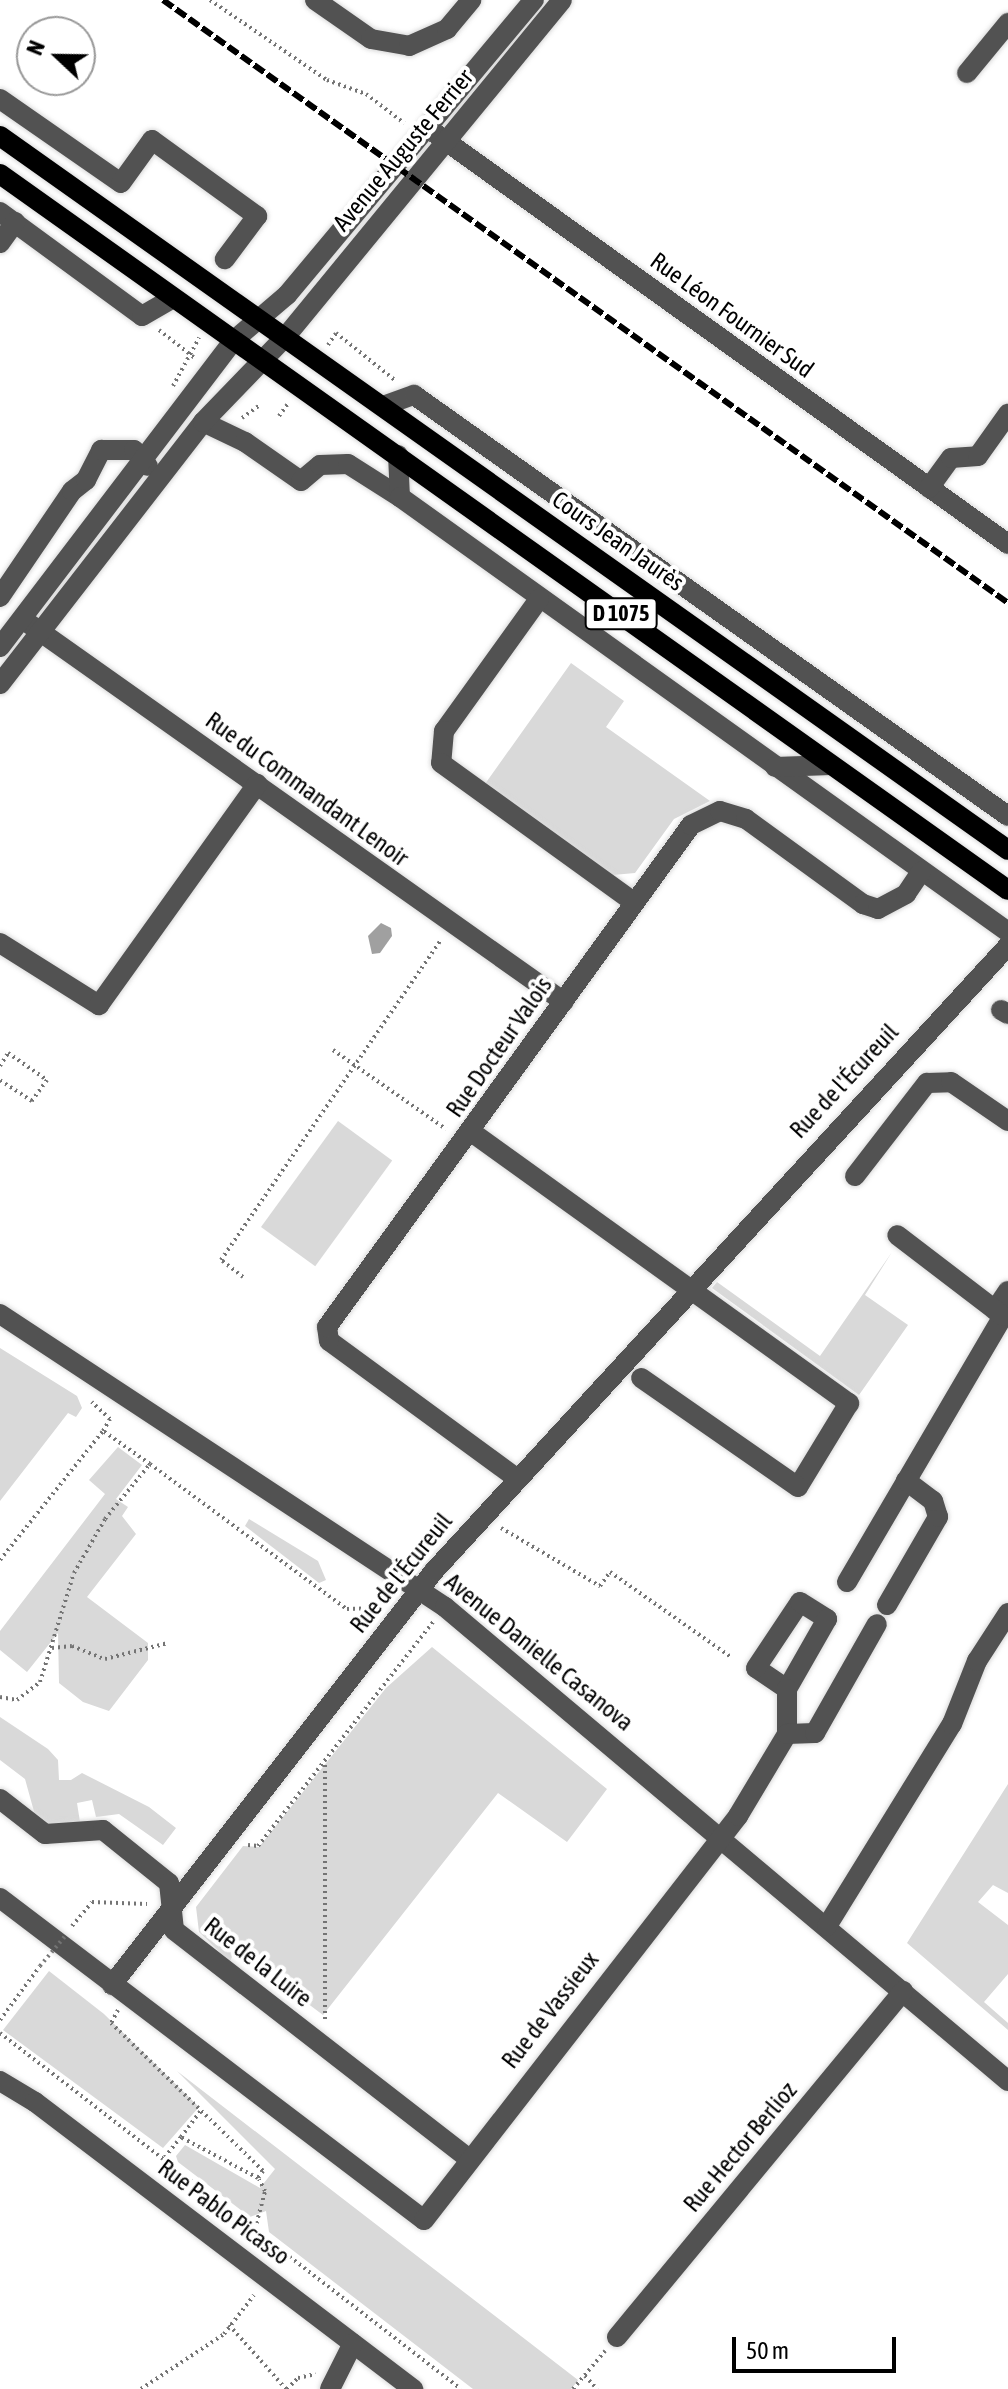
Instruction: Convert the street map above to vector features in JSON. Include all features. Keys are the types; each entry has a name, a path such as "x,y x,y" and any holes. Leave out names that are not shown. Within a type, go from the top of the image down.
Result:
{"main road":[{"name":"Cours Jean Jaurès","path":"0,136 261,316 383,406 1006,847"},
{"name":"D 1075","path":"0,174 1008,890"}],"street":[{"path":"315,0 371,39 409,46 447,29 471,0"},
{"name":"Avenue Auguste Ferrier","path":"29,624 142,458 233,341 287,295 534,0"},
{"name":"Avenue Auguste Ferrier","path":"29,624 85,570 203,422 287,335 562,0"},
{"path":"967,73 1008,23"},
{"path":"0,99 121,183 152,140 257,216 225,259"},
{"name":"Rue Léon Fournier Sud","path":"426,128 1008,544"},
{"path":"45,131 51,172"},
{"path":"0,243 7,217 142,316 173,298"},
{"path":"39,239 74,226"},
{"path":"383,406 414,395"},
{"name":"Cours Jean Jaurès","path":"414,395 1008,816"},
{"path":"929,488 951,458 978,456 1008,414"},
{"path":"203,422 245,442 301,481 320,465 348,464 400,497 1008,932"},
{"path":"0,597 72,491 86,480 101,450 134,450 148,466 145,477 94,541 85,570"},
{"path":"398,455 400,497"},
{"path":"539,599 444,731 441,763 632,901"},
{"path":"0,647 29,624"},
{"path":"0,684 29,624"},
{"name":"Rue du Commandant Lenoir","path":"29,624 564,1002"},
{"path":"822,684 822,718"},
{"path":"775,767 831,765"},
{"path":"0,943 99,1005 257,784"},
{"name":"Rue Docteur Valois","path":"515,1477 329,1341 327,1327 564,1002 632,901 691,825 720,811 746,819 863,904 878,909 906,894 921,872"},
{"name":"Rue de l'Écureuil","path":"119,1991 172,1905 419,1588 515,1477 1008,946"},
{"path":"855,1176 927,1083 951,1082 1008,1121"},
{"path":"467,1136 849,1403 798,1487 641,1378"},
{"path":"847,1582 1003,1316 897,1235"},
{"path":"995,1310 1008,1291"},
{"name":"Avenue Danielle Casanova","path":"0,1314 445,1607 721,1835 1008,2081"},
{"path":"887,1605 938,1517 933,1501 906,1481"},
{"path":"827,1926 952,1724 977,1661 1008,1613"},
{"path":"787,1689 787,1734 815,1733 877,1624"},
{"name":"Rue de Vassieux","path":"119,1991 424,2220 468,2158 721,1835 787,1734"},
{"name":"Rue de la Luire","path":"0,1799 45,1834 103,1830 169,1883 174,1930 468,2158"},
{"path":"0,1898 119,1991"},
{"name":"Rue Hector Berlioz","path":"617,2337 903,1991"},
{"name":"Rue Pablo Picasso","path":"0,2081 269,2278 413,2389"},
{"path":"330,2389 336,2369 353,2343"}],"path":[{"path":"210,0 327,80 366,94 403,122 426,128"},
{"path":"142,316 210,371"},
{"path":"336,333 414,395"},
{"path":"172,400 173,377 201,335"},
{"path":"243,1277 221,1260 451,924"},
{"path":"333,1050 467,1136"},
{"path":"0,1066 8,1053 47,1080 32,1101 0,1080"},
{"path":"0,1560 110,1419 85,1395"},
{"path":"103,1431 347,1609 386,1607 423,1635"},
{"path":"0,1697 17,1700 40,1682 74,1573 105,1519 150,1464"},
{"path":"489,1520 600,1586 610,1572 731,1657"},
{"path":"240,1844 258,1846 445,1607"},
{"path":"52,1648 72,1646 105,1659 168,1643"},
{"path":"318,2041 325,2031 325,1762"},
{"path":"0,2020 92,1902 172,1905"},
{"path":"119,1991 111,2023 263,2171 258,2178"},
{"path":"0,2033 461,2389"},
{"path":"164,2158 202,2109"},
{"path":"181,2137 258,2178 265,2191 255,2229"},
{"path":"245,2233 250,2225"},
{"path":"141,2389 224,2334 269,2278 277,2263 267,2255 278,2247"},
{"path":"229,2325 287,2389 298,2378 336,2369"},
{"path":"573,2389 617,2337"},
{"path":"585,2376 597,2389"}],"shaded area":[{"path":"571,663 624,701 606,727 710,801 674,819 635,873 613,875 485,784"},
{"path":"381,923 391,928 392,936 380,953 372,954 368,936"},
{"path":"338,1121 392,1160 315,1266 261,1227"},
{"path":"892,1252 865,1295 908,1325 859,1395 712,1288 717,1282 820,1356"},
{"path":"0,1348 77,1396 82,1408 76,1417 68,1413 0,1501"},
{"path":"118,1447 142,1465 116,1499 128,1507 122,1516 136,1534 87,1597 148,1643 148,1660 109,1711 83,1702 59,1683 58,1633 27,1672 0,1650 0,1631 105,1494 89,1480"},
{"path":"249,1519 318,1561 326,1580 319,1583 245,1526"},
{"path":"432,1647 607,1789 567,1842 498,1793 323,2015 235,1949 230,1962 199,1932 196,1907 243,1846 259,1847 386,1688"},
{"path":"0,1717 48,1749 58,1760 59,1780 71,1780 82,1773 149,1807 176,1828 163,1845 119,1814 96,1817 92,1800 77,1803 80,1822 38,1826 25,1779 0,1760"},
{"path":"1008,1784 1008,1893 993,1885 978,1902 1008,1925 1008,1974 984,2002 1008,2023 1008,2030 907,1943"},
{"path":"49,1971 104,2014 199,2107 163,2148 3,2030"},
{"path":"177,2071 577,2382 571,2389 473,2389 269,2232 266,2211 250,2217 178,2162 176,2156 185,2145 260,2188 275,2169"}],"railway":[{"path":"163,0 1008,603"}]}
